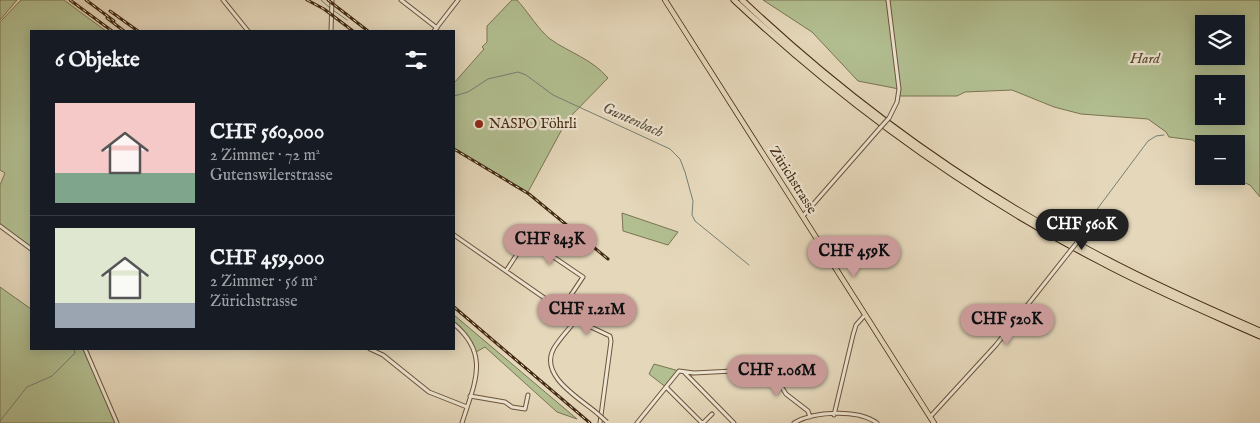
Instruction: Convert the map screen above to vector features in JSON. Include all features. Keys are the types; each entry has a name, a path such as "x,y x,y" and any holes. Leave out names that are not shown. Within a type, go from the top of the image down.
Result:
{"highway":[{"path":"734,0 780,42 853,102 980,192 1099,262 1260,336"},
{"path":"743,0 856,99 914,142 976,184 1102,257 1260,331"}],"main road":[{"name":"Zürichstrasse","path":"665,0 934,423"}],"street":[{"path":"223,0 247,30"},
{"path":"401,0 436,29 458,0"},
{"path":"803,216 889,118 897,102 899,84 888,0"},
{"path":"331,30 332,2"},
{"path":"0,226 30,248"},
{"path":"930,417 996,345 1083,235"},
{"path":"455,236 576,320 608,335 611,344 600,423"},
{"path":"506,271 527,240 583,277 561,310"},
{"path":"834,415 854,330 865,315"},
{"path":"576,320 553,349 552,367 559,380 608,422"},
{"path":"455,325 468,338 476,352 477,368 462,423"},
{"path":"85,350 117,423"},
{"path":"372,350 383,356 429,392 467,407"},
{"path":"637,423 679,371 733,371 756,363 764,365 773,373 786,394 808,411 810,417"},
{"path":"684,372 734,423"},
{"path":"667,388 702,423 712,414"},
{"path":"470,396 505,402 512,407 526,409 528,395"},
{"path":"794,423 810,417 860,414 877,423"}],"green space":[{"path":"0,0 17,0 0,20"},
{"path":"21,0 64,0 105,30 30,30 30,248 0,226 0,185 5,173 0,170 0,22"},
{"path":"512,0 517,0 550,39 588,61 608,78 567,120 528,192 455,149 455,82 484,49 482,47 487,42 487,26"},
{"name":"Hard","path":"763,0 1260,0 1260,197 1250,185 1245,183 1245,135 1195,135 1195,142 1169,137 1166,132 1148,119 1081,114 1054,107 1012,90 965,92 957,96 898,96 899,89 858,81 812,32"},
{"path":"622,213 678,232 668,245 623,231"},
{"path":"0,287 30,308 30,350 85,350 117,423 0,423"},
{"path":"455,316 577,419 557,412 485,347 476,352 473,345 455,325"},
{"path":"654,364 679,371 667,388 649,374"}],"waterway":[{"name":"Guntenbach","path":"321,0 330,8"},
{"name":"Guntenbach","path":"333,10 347,20"},
{"name":"Guntenbach","path":"455,96 468,92 488,79 518,72 526,75 553,95 670,149 680,159 685,172 693,201 692,215 695,221 749,265"},
{"name":"Guntenbach","path":"1095,212 1148,141 1156,136 1164,135"},
{"path":"0,421 27,387 52,376 75,353 74,350"}],"railway":[{"path":"70,0 111,30"},
{"path":"86,0 114,21"},
{"path":"307,0 324,9 352,30"},
{"path":"328,0 367,30"},
{"path":"110,11 137,30"},
{"path":"107,18 123,30"},
{"path":"455,150 529,194 608,259"},
{"path":"455,308 590,423"}],"place":[{"name":"NASPO Föhrli","path":"479,124"}]}
